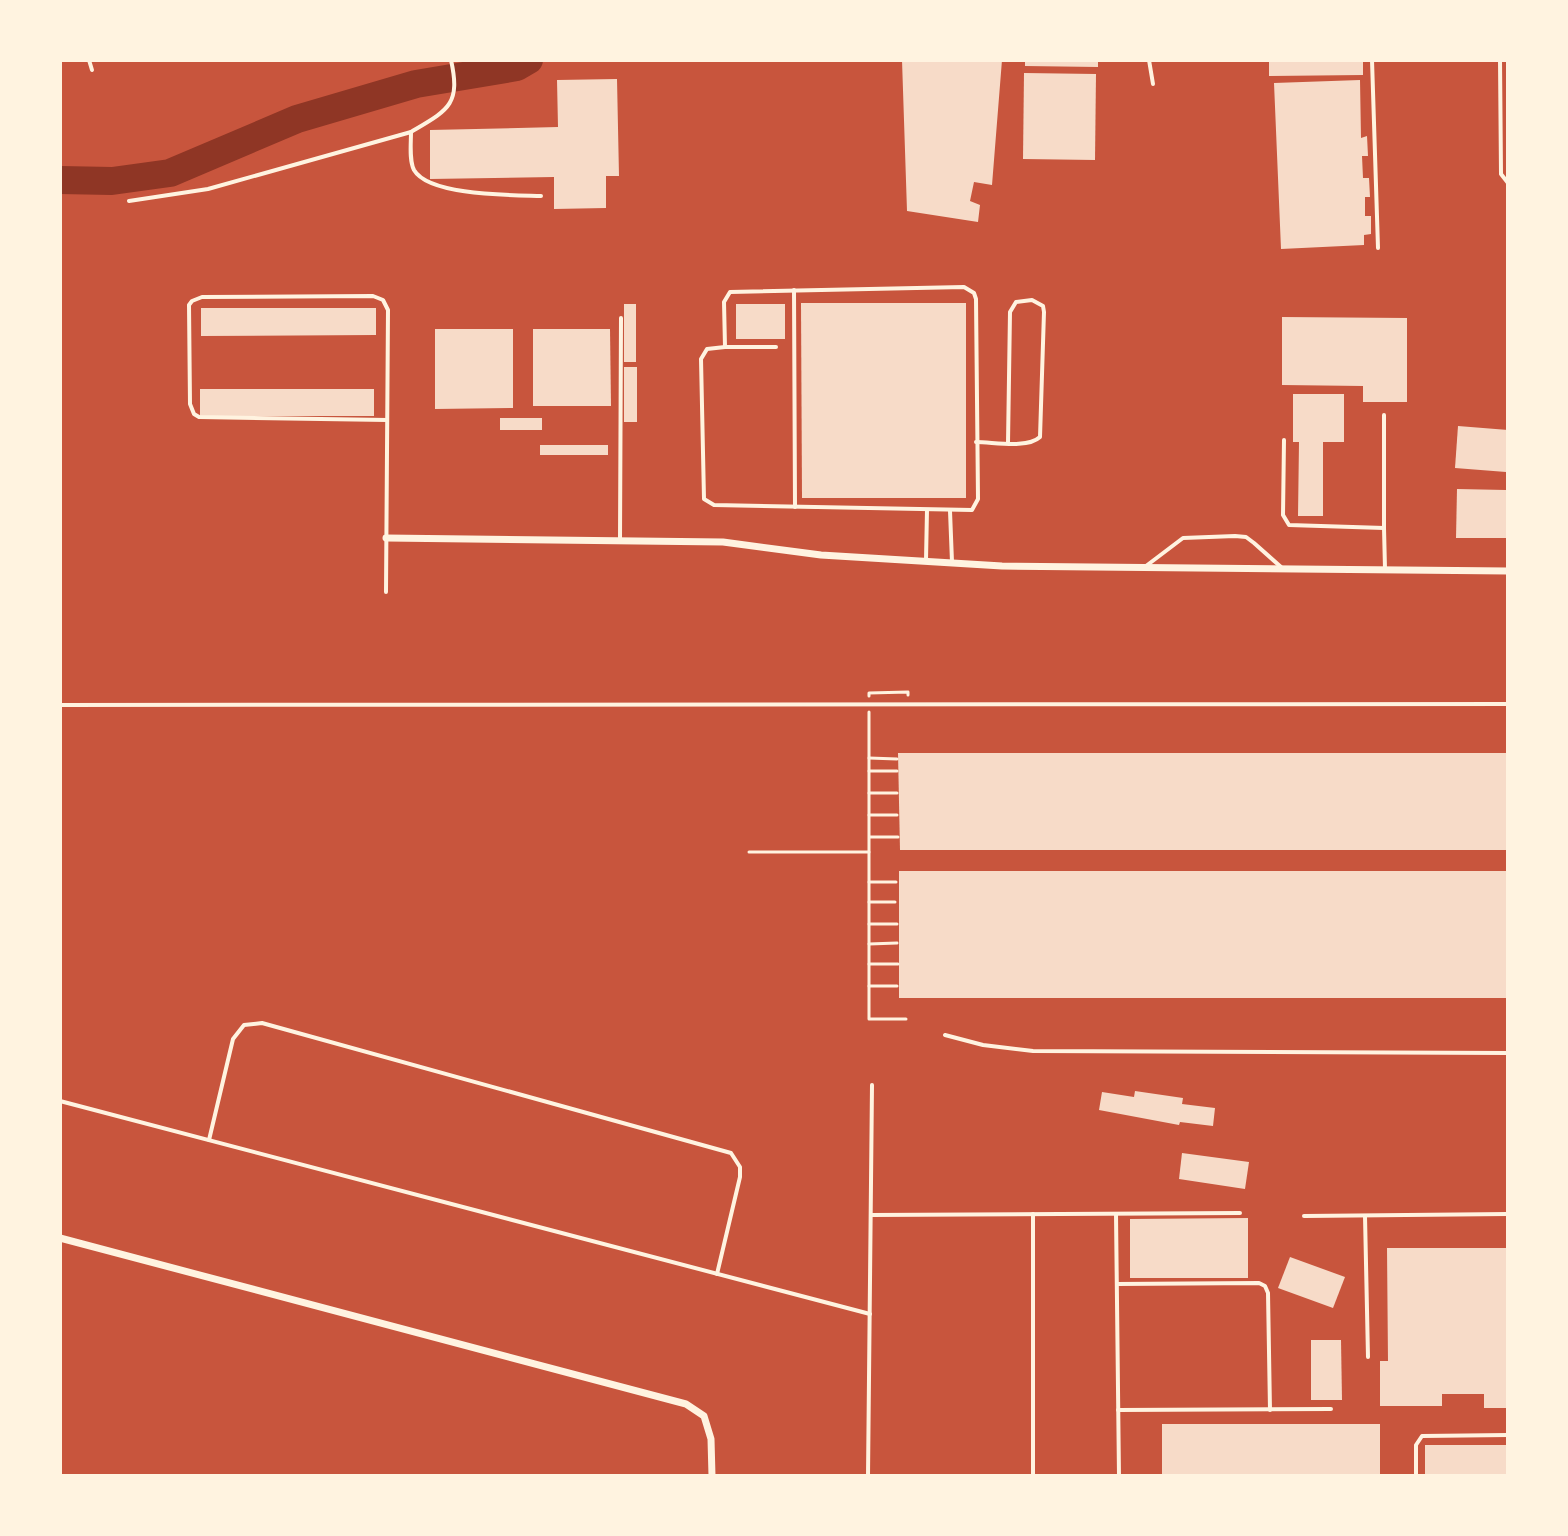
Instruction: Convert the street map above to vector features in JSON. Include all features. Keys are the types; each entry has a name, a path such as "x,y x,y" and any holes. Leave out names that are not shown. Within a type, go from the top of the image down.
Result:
{"street":[{"path":"386,538 723,542 821,555 1002,566 1508,571"},
{"path":"60,1238 686,1404 704,1416 711,1439 712,1476"}],"lane":[{"path":"89,60 92,70"},
{"path":"129,201 208,189 411,132 449,104 457,85 451,60"},
{"path":"1149,60 1153,84"},
{"path":"1372,60 1378,248"},
{"path":"1500,60 1501,174 1508,183"},
{"path":"411,132 412,166 426,181 471,193 541,196"},
{"path":"725,347 724,302 730,292 970,289 976,299 976,505 966,511 950,511 714,505 704,499 701,359 707,349 776,347"},
{"path":"794,290 795,507"},
{"path":"386,592 388,310 383,300 379,297 202,297 189,305 190,404 194,414 199,417 387,420"},
{"path":"976,442 1008,443 1036,441 1042,431 1044,312 1038,302 1032,300 1016,302 1010,312 1008,443"},
{"path":"620,539 621,318"},
{"path":"1384,415 1385,570"},
{"path":"1284,440 1283,515 1289,525 1384,528"},
{"path":"926,562 927,510"},
{"path":"950,511 952,562"},
{"path":"1146,566 1183,538 1235,536 1246,537 1281,567"},
{"path":"60,705 1508,704"},
{"path":"209,1140 233,1039 244,1025 262,1023 731,1153 737,1159 740,1177 717,1274"},
{"path":"945,1035 983,1045 1033,1051 1508,1053"},
{"path":"868,1476 872,1085"},
{"path":"60,1101 870,1314"},
{"path":"871,1215 1240,1213"},
{"path":"1033,1214 1033,1476"},
{"path":"1116,1214 1119,1476"},
{"path":"1304,1216 1508,1214"},
{"path":"1365,1215 1368,1357"},
{"path":"1117,1284 1259,1283 1265,1286 1268,1293 1270,1410"},
{"path":"1118,1410 1331,1409"},
{"path":"1416,1476 1416,1445 1422,1436 1508,1435"}],"path":[{"path":"906,1019 869,1019 869,693 908,692"},
{"path":"869,758 897,759"},
{"path":"869,771 897,771"},
{"path":"869,793 897,793"},
{"path":"869,815 897,815"},
{"path":"869,837 898,837"},
{"path":"749,852 869,852"},
{"path":"869,882 896,882"},
{"path":"869,902 895,902"},
{"path":"869,924 897,924"},
{"path":"869,944 897,943"},
{"path":"869,964 898,964"},
{"path":"869,986 897,986"}],"building":[{"path":"902,60 1002,60 992,185 974,182 970,201 980,205 978,222 907,211"},
{"path":"1025,60 1098,60 1098,67 1025,66"},
{"path":"1269,60 1363,60 1363,75 1269,76"},
{"path":"1024,73 1096,74 1095,160 1023,159"},
{"path":"617,79 619,176 606,176 606,208 554,209 554,177 430,179 430,130 558,127 557,80"},
{"path":"1360,80 1361,138 1367,136 1368,156 1362,156 1363,178 1369,178 1370,197 1365,197 1365,216 1371,216 1371,234 1364,235 1364,245 1281,249 1274,83"},
{"path":"801,303 966,303 966,498 802,498"},
{"path":"624,304 636,304 636,362 624,362"},
{"path":"736,304 785,304 785,339 736,339"},
{"path":"201,308 376,308 376,335 201,336"},
{"path":"1282,317 1407,318 1407,402 1363,402 1363,386 1282,385"},
{"path":"435,329 513,329 513,408 435,409"},
{"path":"533,329 610,329 611,406 533,406"},
{"path":"624,367 637,367 637,422 624,422"},
{"path":"200,389 374,389 374,416 200,416"},
{"path":"1293,394 1344,394 1344,442 1323,442 1323,516 1298,516 1299,442 1293,442"},
{"path":"500,418 542,418 542,430 500,430"},
{"path":"1458,426 1508,430 1506,472 1455,468"},
{"path":"540,445 608,445 608,455 540,455"},
{"path":"1457,489 1506,490 1506,538 1456,538"},
{"path":"898,753 1508,753 1508,850 900,850"},
{"path":"899,871 1508,871 1508,998 899,998"},
{"path":"1135,1091 1183,1098 1182,1104 1215,1108 1213,1126 1180,1122 1179,1125 1099,1110 1102,1092 1134,1097"},
{"path":"1182,1153 1249,1162 1245,1189 1179,1179"},
{"path":"1248,1218 1248,1278 1130,1278 1130,1219"},
{"path":"1387,1248 1508,1248 1508,1408 1484,1408 1484,1394 1442,1394 1442,1406 1380,1406 1380,1361 1388,1361"},
{"path":"1290,1257 1345,1277 1333,1308 1278,1288"},
{"path":"1311,1340 1341,1340 1342,1400 1311,1400"},
{"path":"1162,1424 1380,1424 1380,1476 1162,1476"},
{"path":"1425,1445 1508,1445 1508,1474 1425,1475"}],"waterway":[{"path":"60,180 112,181 170,173 297,119 416,84 517,67 529,60"}]}
